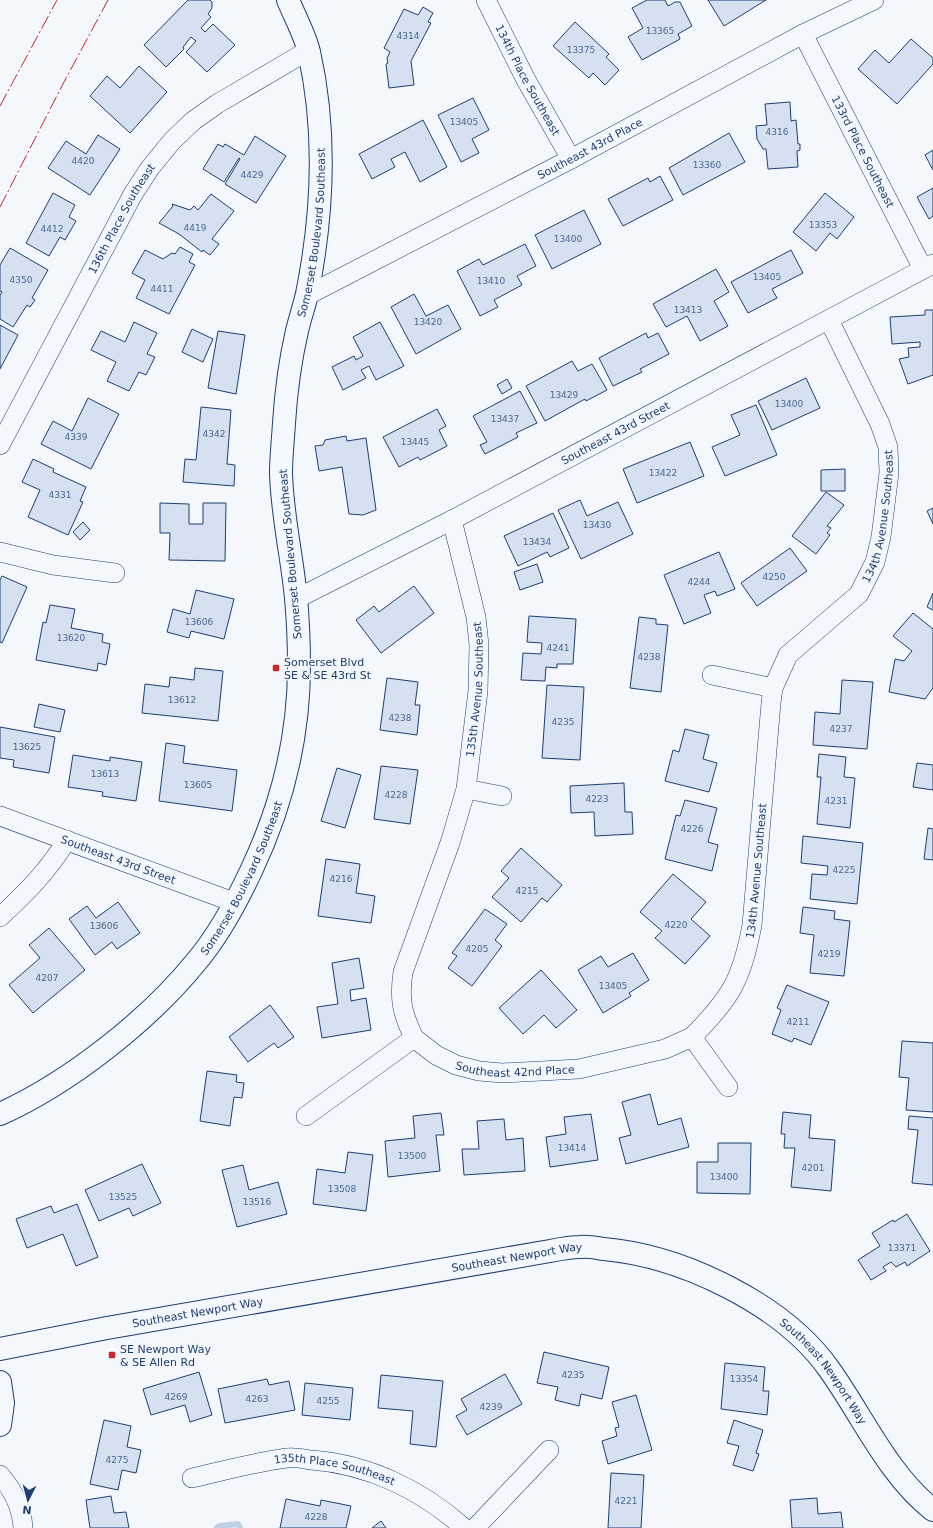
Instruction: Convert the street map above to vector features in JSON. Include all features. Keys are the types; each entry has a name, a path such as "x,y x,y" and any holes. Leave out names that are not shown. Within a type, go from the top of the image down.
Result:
{"street":[{"name":"Somerset Boulevard Southeast","path":"0,1114 62,1080 107,1048 158,1003 197,962 236,904 266,839 283,790 293,750 297,714 299,666 296,599 281,474 288,377 306,296 320,202 321,152 319,116 309,50 288,0"},
{"name":"134th Place Southeast","path":"486,0 525,78 571,159"},
{"name":"Southeast 43rd Place","path":"306,296 571,159 803,34 874,0"},
{"name":"133rd Place Southeast","path":"803,34 928,266"},
{"name":"136th Place Southeast","path":"0,445 133,194 150,168 172,141 193,120 217,104 309,50"},
{"name":"Southeast 43rd Street","path":"296,599 452,520 928,266"},
{"name":"134th Avenue Southeast","path":"692,1037 714,1015 731,992 741,971 747,950 752,925 773,688 788,655 859,594 876,562 881,537 889,473 888,447 880,424 829,320"},
{"name":"135th Avenue Southeast","path":"414,1038 403,1016 400,993 403,972 450,843 466,789 478,691 478,646 476,617 452,520"},
{"path":"0,552 53,565 114,574"},
{"path":"712,675 773,688"},
{"path":"466,789 502,796"},
{"name":"Southeast 43rd Street","path":"0,816 68,840 236,904"},
{"path":"0,917 32,887 49,868 68,840"},
{"path":"692,1037 728,1086"},
{"name":"Southeast 42nd Place","path":"414,1038 436,1055 456,1065 479,1071 502,1073 579,1069 666,1049 692,1037"},
{"path":"306,1116 414,1038"},
{"name":"Southeast Newport Way","path":"0,1349 106,1328 550,1250 581,1246 618,1250 656,1258 692,1271 765,1308 797,1333 828,1367 901,1478 933,1510"},
{"path":"0,1382 3,1403 0,1425"},
{"path":"475,1528 549,1450"},
{"name":"135th Place Southeast","path":"192,1478 288,1458 324,1461 364,1470 403,1485 445,1511 464,1528"},
{"path":"0,1475 15,1496 22,1512 24,1528"}],"building":[{"path":"188,0 210,0 212,2 212,8 208,14 211,17 201,28 205,32 213,24 235,45 207,72 186,52 196,41 191,37 183,47 184,49 166,67 144,45"},
{"path":"647,0 665,0 668,6 675,2 680,2 692,26 678,34 680,39 642,60 628,37 643,28 632,8"},
{"path":"708,0 766,0 724,26"},
{"path":"423,7 433,13 428,22 431,23 411,61 414,85 389,88 386,64 388,63 387,58 390,52 384,48 404,9 418,15"},
{"path":"575,22 609,54 606,57 619,70 605,85 593,73 589,78 553,46"},
{"path":"911,39 933,58 933,64 897,104 858,69 875,50 889,63"},
{"path":"139,66 167,92 130,133 90,96 107,76 120,88"},
{"path":"473,98 489,130 472,139 479,153 461,162 438,115"},
{"path":"790,102 791,121 796,120 798,144 800,144 800,150 797,151 798,167 768,169 766,149 763,149 757,139 756,126 767,125 765,104"},
{"path":"423,120 447,167 420,182 405,152 391,159 395,167 372,179 359,154"},
{"path":"729,133 745,162 683,195 669,168"},
{"path":"98,135 120,149 90,195 48,168 66,141 86,154"},
{"path":"255,136 286,156 256,203 225,184 240,159 239,158 224,182 203,169 218,144 223,147 225,144 244,155"},
{"path":"933,150 933,170 925,155"},
{"path":"660,176 673,200 623,226 608,199 648,178 650,182"},
{"path":"933,188 933,216 929,219 917,197"},
{"path":"53,193 75,205 69,217 76,221 65,240 60,237 49,256 26,243"},
{"path":"825,193 854,217 837,239 830,233 816,251 793,232"},
{"path":"211,194 234,211 212,239 219,244 210,255 203,250 202,252 179,234 159,223 173,206 172,204 190,210 194,206 198,210"},
{"path":"584,210 601,244 552,269 535,235"},
{"path":"525,244 536,266 517,276 522,285 494,300 498,307 480,316 457,271 479,259 483,265"},
{"path":"180,247 193,254 189,262 195,265 169,314 136,298 145,280 132,273 145,250 163,259 172,253 175,254"},
{"path":"10,248 48,270 32,298 35,300 30,307 27,305 13,327 0,319 0,295 2,292 0,291 0,265"},
{"path":"791,250 803,273 772,289 777,298 748,313 731,282"},
{"path":"716,269 729,292 714,301 728,326 700,341 687,316 666,327 653,304"},
{"path":"414,294 426,316 448,305 461,329 416,354 391,307"},
{"path":"925,310 933,310 933,375 908,384 899,359 909,357 908,348 920,347 920,342 892,344 890,317 925,315"},
{"path":"134,322 157,333 147,354 155,357 146,375 139,372 129,391 107,381 116,362 91,350 101,331 125,342"},
{"path":"380,322 404,366 376,380 369,366 361,370 366,378 343,390 332,367 354,356 356,360 363,356 353,337"},
{"path":"0,325 18,335 0,369"},
{"path":"192,329 213,339 203,362 182,352"},
{"path":"218,331 245,335 236,394 208,388"},
{"path":"646,333 648,338 658,333 669,354 640,369 642,372 613,386 599,358"},
{"path":"572,361 578,371 592,364 607,390 586,401 585,399 545,421 526,386"},
{"path":"806,378 820,408 772,430 758,401"},
{"path":"507,379 512,388 502,394 497,385"},
{"path":"520,391 537,423 516,433 518,437 485,454 480,445 487,442 473,416"},
{"path":"88,398 119,414 91,469 41,444 53,421 72,431"},
{"path":"756,405 777,455 725,476 712,447 740,435 731,415"},
{"path":"201,407 231,410 227,464 235,465 234,486 183,482 185,459 196,460"},
{"path":"437,409 446,426 439,430 447,446 420,460 418,457 399,467 383,437"},
{"path":"346,436 347,441 366,438 376,510 363,515 349,514 342,467 319,471 315,446 323,445 325,440"},
{"path":"690,442 704,476 637,503 623,469"},
{"path":"33,459 54,469 53,472 86,487 80,501 83,502 68,535 28,517 40,490 22,482"},
{"path":"845,469 845,491 821,491 821,470"},
{"path":"826,492 844,505 827,526 831,528 827,533 830,535 816,554 792,536"},
{"path":"580,500 587,516 618,502 633,534 581,559 558,510"},
{"path":"160,503 189,504 189,524 203,524 203,503 226,503 225,561 169,560 170,533 160,533"},
{"path":"933,508 933,524 927,511"},
{"path":"553,513 569,548 550,557 547,552 518,566 504,536"},
{"path":"83,522 90,530 80,540 73,532"},
{"path":"790,548 807,571 757,606 741,583"},
{"path":"719,552 735,589 717,596 715,591 704,595 711,613 684,624 664,575"},
{"path":"537,564 543,582 520,590 514,572"},
{"path":"2,576 27,587 2,643 0,642 0,580"},
{"path":"414,586 434,613 381,653 356,620 374,606 379,612"},
{"path":"196,590 234,599 224,639 191,631 189,638 167,632 173,609 190,614"},
{"path":"933,593 933,610 927,607"},
{"path":"50,605 75,609 71,628 103,634 102,642 110,644 106,665 98,663 97,671 36,660 43,622 46,623"},
{"path":"913,613 933,629 933,688 925,699 889,692 895,659 904,661 912,651 893,636"},
{"path":"529,616 576,619 573,664 557,664 557,668 546,667 545,681 521,680 523,653 541,654 542,643 527,642"},
{"path":"639,617 656,619 656,624 668,625 661,692 630,688"},
{"path":"195,668 223,671 218,721 142,713 145,684 169,687 170,677 194,680"},
{"path":"387,678 418,682 415,705 420,705 417,735 380,730"},
{"path":"842,680 873,682 867,749 813,745 815,712 840,714"},
{"path":"547,685 584,687 580,760 542,758"},
{"path":"39,704 65,710 60,732 34,727"},
{"path":"0,727 55,737 49,773 13,767 14,760 0,758"},
{"path":"685,729 709,735 703,759 717,763 709,792 665,781 673,750 679,752"},
{"path":"166,743 185,746 183,763 237,770 232,811 159,801"},
{"path":"819,754 846,757 844,777 855,778 850,828 817,824 821,777 817,777"},
{"path":"73,755 110,761 110,757 142,762 136,801 102,796 103,792 68,787"},
{"path":"917,763 933,765 933,790 913,787"},
{"path":"381,766 418,770 410,824 374,819"},
{"path":"337,768 361,775 345,828 321,821"},
{"path":"624,783 625,812 632,812 633,834 595,836 594,812 571,813 570,786"},
{"path":"685,800 717,808 708,842 718,845 712,871 665,859 676,815 680,816"},
{"path":"928,828 933,829 933,860 924,859"},
{"path":"803,836 863,843 857,904 810,899 812,874 827,875 828,866 801,863"},
{"path":"521,848 562,885 547,902 542,898 521,922 492,897 509,878 501,871"},
{"path":"326,859 360,864 356,893 375,896 371,923 318,916"},
{"path":"673,874 706,902 691,919 710,936 685,964 655,938 662,931 640,912"},
{"path":"118,902 140,933 117,949 112,942 95,955 69,919 87,906 96,918"},
{"path":"803,907 835,911 834,919 850,921 844,976 810,973 814,935 800,933"},
{"path":"485,909 507,924 495,940 502,946 472,986 448,968 457,956 452,953"},
{"path":"49,928 85,970 33,1013 9,985 40,958 29,945"},
{"path":"633,953 649,980 629,993 631,996 603,1013 578,970 601,956 608,967"},
{"path":"359,958 364,988 350,990 351,1001 366,998 371,1030 322,1038 317,1007 338,1004 332,963"},
{"path":"541,970 577,1010 556,1028 544,1015 523,1034 499,1008"},
{"path":"787,985 829,1002 811,1045 794,1038 792,1042 772,1034 781,1010 777,1008"},
{"path":"270,1005 294,1037 278,1048 274,1043 248,1062 229,1037"},
{"path":"902,1041 933,1043 933,1112 906,1110 909,1078 899,1077"},
{"path":"207,1071 237,1075 236,1082 244,1083 242,1098 234,1097 230,1126 200,1121"},
{"path":"650,1094 658,1125 681,1118 689,1147 626,1164 619,1138 631,1135 622,1102"},
{"path":"783,1112 811,1115 809,1138 835,1140 831,1191 791,1187 795,1148 784,1148 785,1134 781,1134"},
{"path":"441,1113 444,1135 436,1135 440,1171 388,1177 385,1141 415,1138 413,1116"},
{"path":"591,1114 598,1160 550,1167 546,1137 566,1134 564,1117"},
{"path":"909,1116 933,1118 933,1185 912,1183 918,1130 908,1129"},
{"path":"504,1119 506,1140 523,1138 525,1171 464,1175 462,1149 479,1149 477,1121"},
{"path":"718,1143 751,1143 750,1194 697,1193 697,1162 718,1162"},
{"path":"348,1152 373,1155 366,1211 313,1204 317,1169 345,1173"},
{"path":"142,1164 161,1203 133,1216 129,1208 99,1221 85,1190"},
{"path":"243,1165 249,1190 278,1182 287,1214 237,1227 222,1170"},
{"path":"77,1204 98,1257 76,1266 63,1234 27,1248 16,1219 51,1206 54,1213"},
{"path":"907,1214 930,1251 907,1266 905,1262 896,1267 891,1262 883,1267 886,1271 871,1280 858,1260 880,1246 872,1233 893,1220 894,1222"},
{"path":"544,1352 609,1367 602,1399 581,1394 579,1406 555,1400 558,1387 537,1383"},
{"path":"725,1363 765,1367 763,1391 769,1391 767,1415 721,1409"},
{"path":"199,1372 212,1415 190,1422 185,1405 151,1415 143,1389"},
{"path":"505,1374 522,1404 467,1435 456,1416 467,1410 461,1399"},
{"path":"381,1375 443,1381 436,1447 410,1444 413,1411 378,1408"},
{"path":"267,1379 269,1385 289,1381 295,1410 225,1423 218,1389"},
{"path":"305,1383 353,1388 350,1420 302,1415"},
{"path":"636,1395 652,1450 608,1464 602,1441 617,1436 615,1428 619,1427 612,1402"},
{"path":"104,1420 131,1426 127,1447 141,1450 136,1473 122,1470 118,1490 90,1484"},
{"path":"734,1420 763,1430 756,1453 759,1454 753,1471 733,1465 739,1446 727,1443"},
{"path":"611,1473 644,1475 641,1528 608,1528"},
{"path":"111,1496 114,1513 126,1512 129,1528 90,1528 86,1500"},
{"path":"817,1498 818,1514 841,1512 843,1528 792,1528 790,1500"},
{"path":"286,1499 320,1506 321,1500 351,1506 346,1528 280,1528"},
{"path":"381,1521 386,1528 372,1528"}],"waterway":[{"path":"217,1528 220,1526 238,1524 240,1528"}],"power":[{"path":"0,106 57,0"},
{"path":"0,207 108,0"}],"place":[{"name":"Somerset Blvd SE & SE 43rd St","path":"276,668"},
{"name":"SE Newport Way & SE Allen Rd","path":"112,1355"}]}
